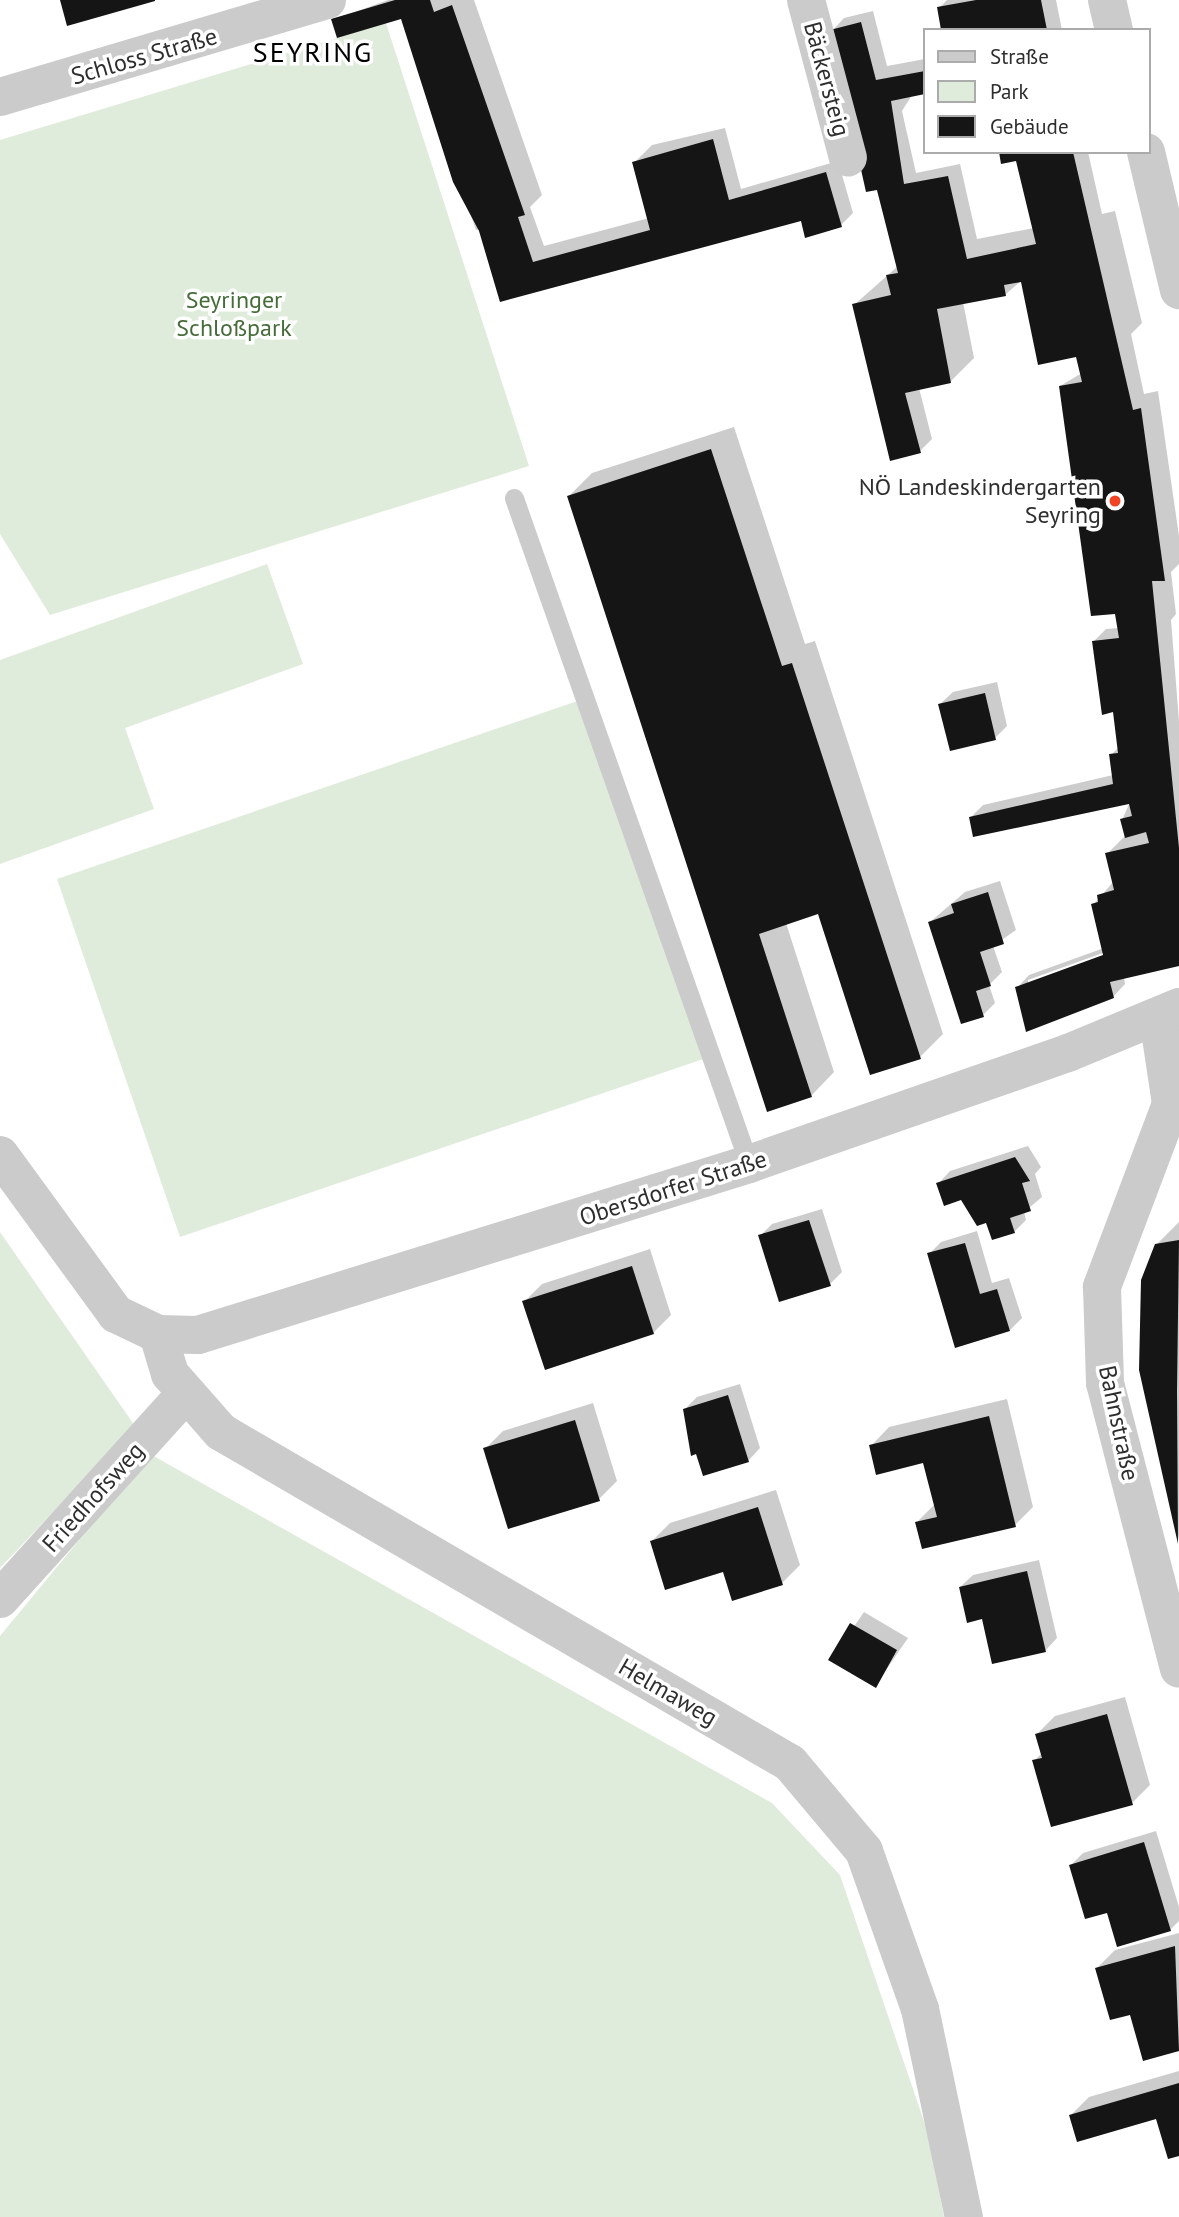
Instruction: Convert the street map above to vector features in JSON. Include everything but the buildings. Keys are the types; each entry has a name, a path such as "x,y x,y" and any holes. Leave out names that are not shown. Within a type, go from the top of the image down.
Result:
{"street":[{"name":"Schloss Straße","path":"0,97 237,14 327,0"},
{"name":"Bäckersteig","path":"806,0 848,158"},
{"path":"1107,0 1114,28"},
{"path":"1146,154 1179,290"},
{"name":"Obersdorfer Straße","path":"158,1334 198,1335 302,1307 749,1164 1169,1012"},
{"name":"Bahnstraße","path":"1169,1012 1171,1104 1102,1287 1105,1383 1179,1669"},
{"path":"0,1155 116,1314 158,1334"},
{"name":"Helmaweg","path":"158,1334 170,1374 221,1432 790,1763 864,1852 920,2009 964,2217"},
{"name":"Friedhofsweg","path":"0,1599 185,1394"}],"lane":[{"path":"514,498 749,1164"}],"green space":[{"name":"Seyringer Schloßpark","path":"386,23 529,466 50,615 0,534 0,140"},
{"path":"267,564 303,664 125,728 154,809 0,864 0,660"},
{"path":"592,696 715,1055 180,1237 57,879"},
{"path":"0,1232 135,1426 0,1568"},
{"path":"150,1454 772,1803 840,1875 928,2133 944,2217 0,2217 0,1636"}],"place":[{"name":"NÖ Landeskindergarten Seyring","path":"1115,501"}],"district":[{"name":"SEYRING","path":"313,52"}]}
